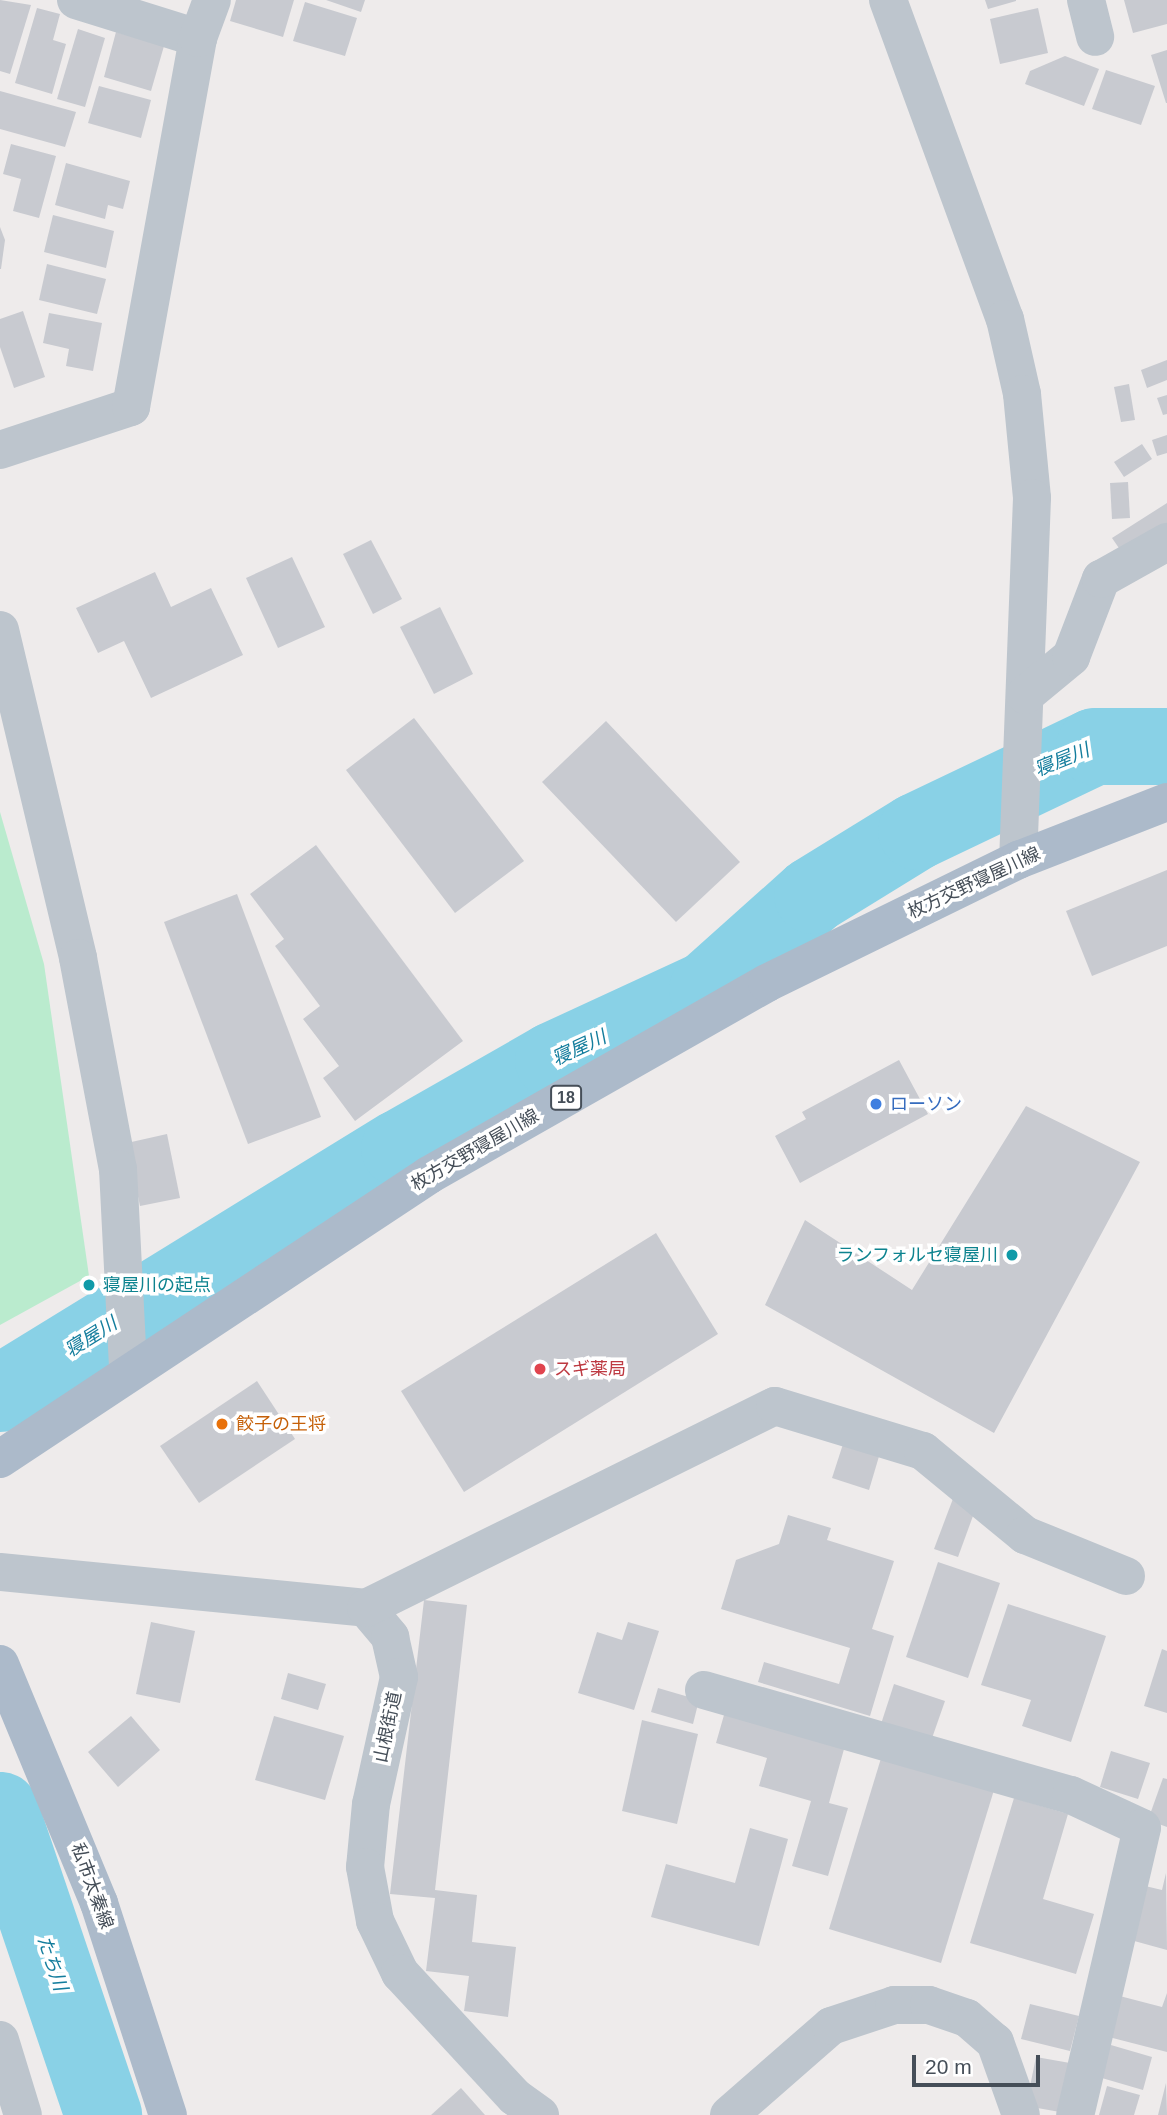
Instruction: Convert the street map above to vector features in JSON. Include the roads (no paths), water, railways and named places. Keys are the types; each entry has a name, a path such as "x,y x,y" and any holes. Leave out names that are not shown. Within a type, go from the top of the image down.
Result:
{"main road":[{"name":"枚方交野寝屋川線","path":"0,1459 127,1352 429,1175 767,983 1018,860 1167,802"},
{"name":"私市太秦線","path":"0,1664 99,1903 168,2115"}],"street":[{"path":"76,0 198,38"},
{"path":"0,450 131,407 198,38 212,0"},
{"path":"888,0 1005,319 1022,394 1032,498 1018,860"},
{"path":"1086,0 1095,37"},
{"path":"1025,695 1071,657 1101,579 1167,542"},
{"path":"0,630 78,958 118,1169 127,1352"},
{"path":"0,1572 366,1608 775,1406 923,1451 1025,1535 1126,1576"},
{"name":"山根街道","path":"366,1608 390,1637 399,1677 371,1804 365,1867 375,1921 400,1973 515,2097 540,2115"},
{"path":"704,1690 1072,1796 1142,1828 1075,2115"},
{"path":"729,2115 831,2026 894,2005 929,2006 967,2018 995,2042 1021,2115"},
{"path":"0,2040 23,2115"}],"waterway":[{"name":"寝屋川","path":"0,1393 399,1148 553,1060 707,989 812,895 916,831 1094,746 1167,746"},
{"name":"たち川","path":"0,1810 103,2115"}],"place":[{"name":"ローソン","path":"876,1104"},
{"name":"ランフォルセ寝屋川","path":"1012,1255"},
{"name":"寝屋川の起点","path":"89,1285"},
{"name":"スギ薬局","path":"540,1369"},
{"name":"餃子の王将","path":"222,1424"}]}
